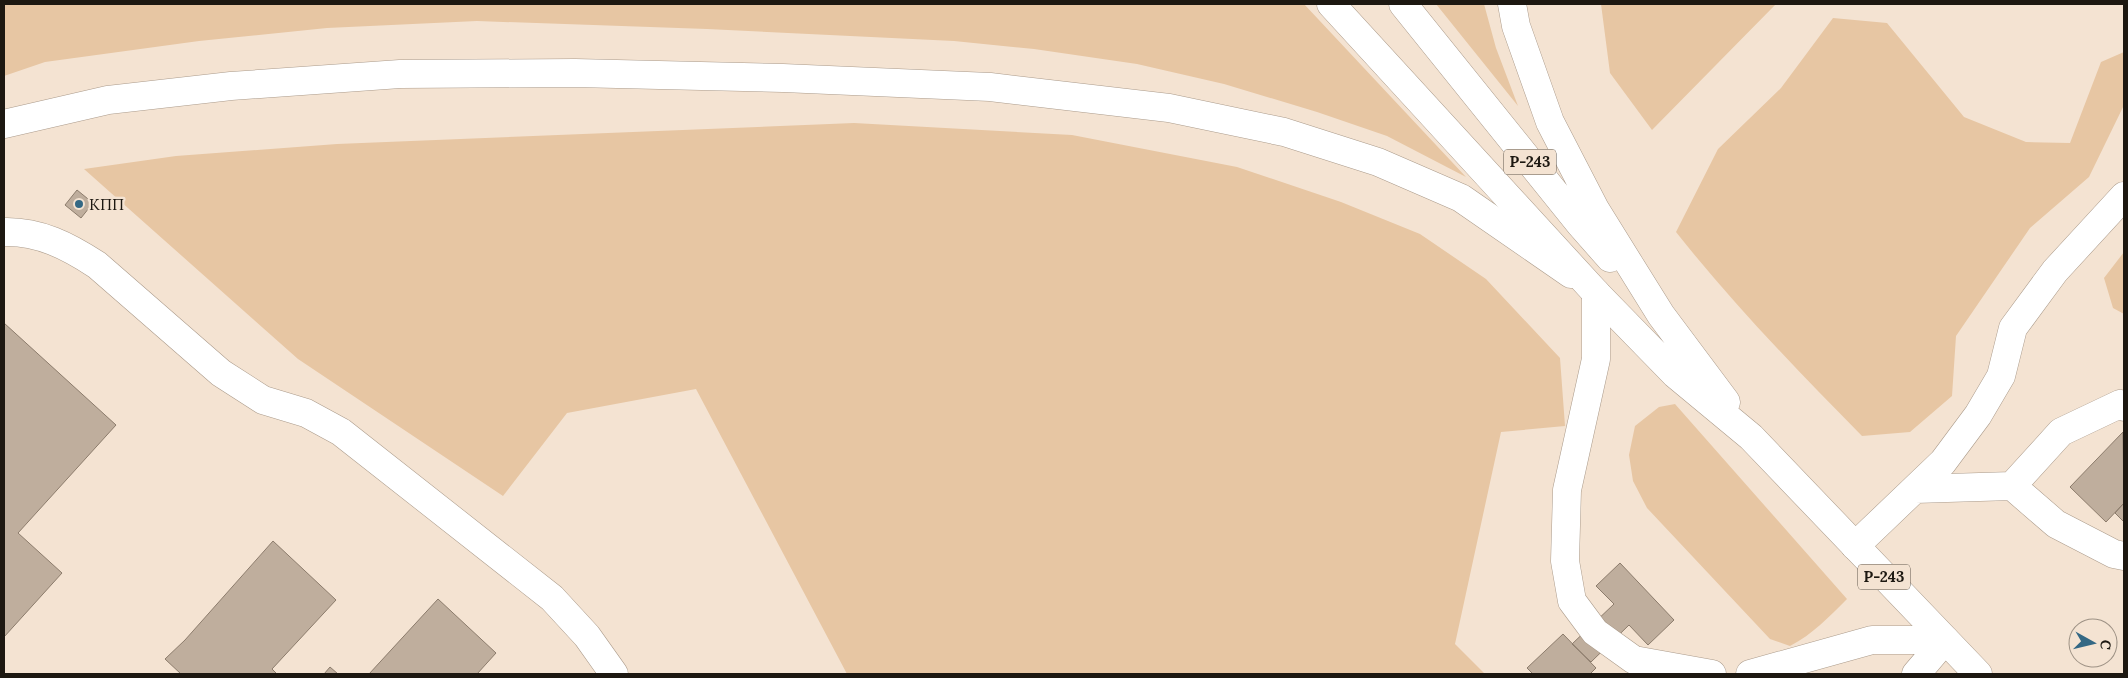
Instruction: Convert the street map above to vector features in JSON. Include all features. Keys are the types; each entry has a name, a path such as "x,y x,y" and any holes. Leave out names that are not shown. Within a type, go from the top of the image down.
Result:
{"main road":[{"name":"Р-243","path":"1331,4 1596,294 1675,374 1751,437 1978,674"},
{"name":"Р-243","path":"1403,4 1580,224 1661,315"},
{"name":"Р-243","path":"1512,4 1516,26 1550,122 1595,209 1661,315 1751,437"},
{"name":"Р-243","path":"4,124 108,100 231,86 400,74 575,73 783,78 990,87 1169,108 1284,132 1378,162 1461,198 1556,263 1596,294"},
{"path":"1855,546 1943,462 1978,415 2001,376 2013,328 2055,271 2124,196"},
{"path":"4,232 39,235 80,253 97,265 221,373 243,389 263,400 306,414 341,432 552,598 587,636 614,674"},
{"path":"1596,294 1596,360 1567,490 1565,561 1572,601 1595,632 1634,660 1712,674"},
{"path":"2012,486 2061,432 2120,404 2124,407"},
{"path":"1915,489 2012,486 2056,524 2114,554 2124,556"},
{"path":"1750,674 1872,640 1945,640"},
{"path":"1916,674 1945,640"}],"shaded area":[{"path":"4,4 1304,4 1466,177 1387,136 1317,112 1224,84 1137,64 1034,49 954,41 707,29 477,21 327,28 199,41 45,62 4,76"},
{"path":"1436,4 1484,4 1496,48 1518,106"},
{"path":"1601,4 1776,4 1652,130 1610,73"},
{"path":"1833,18 1887,23 1964,117 2026,142 2070,143 2101,62 2124,52 2124,105 2089,177 2030,228 1956,336 1952,396 1910,432 1862,436 1743,311 1676,232 1718,149 1781,88"},
{"path":"854,123 1072,135 1237,167 1341,202 1420,234 1486,279 1560,358 1565,426 1501,432 1455,644 1485,674 847,674 696,389 567,413 503,496 298,359 84,169 176,156 337,144"},
{"path":"2124,252 2124,314 2113,308 2104,278"},
{"path":"1675,404 1847,599 1813,631 1790,646 1770,639 1647,508 1633,481 1629,455 1635,426 1659,407"}],"building":[{"name":"КПП","path":"77,190 93,203 81,218 65,205"},
{"path":"4,323 116,425 18,533 62,573 4,637"},
{"path":"2123,432 2124,503 2106,522 2070,487"},
{"path":"2124,503 2124,522 2115,513"},
{"path":"273,541 336,600 272,669 277,674 181,674 165,659 185,640"},
{"path":"1620,563 1674,620 1648,645 1629,625 1591,662 1572,644 1614,604 1596,586"},
{"path":"438,599 496,653 477,674 369,674"},
{"path":"1563,634 1596,668 1590,674 1533,674 1527,668"},
{"path":"330,667 338,674 324,674"}],"place":[{"name":"КПП","path":"79,204"}]}
